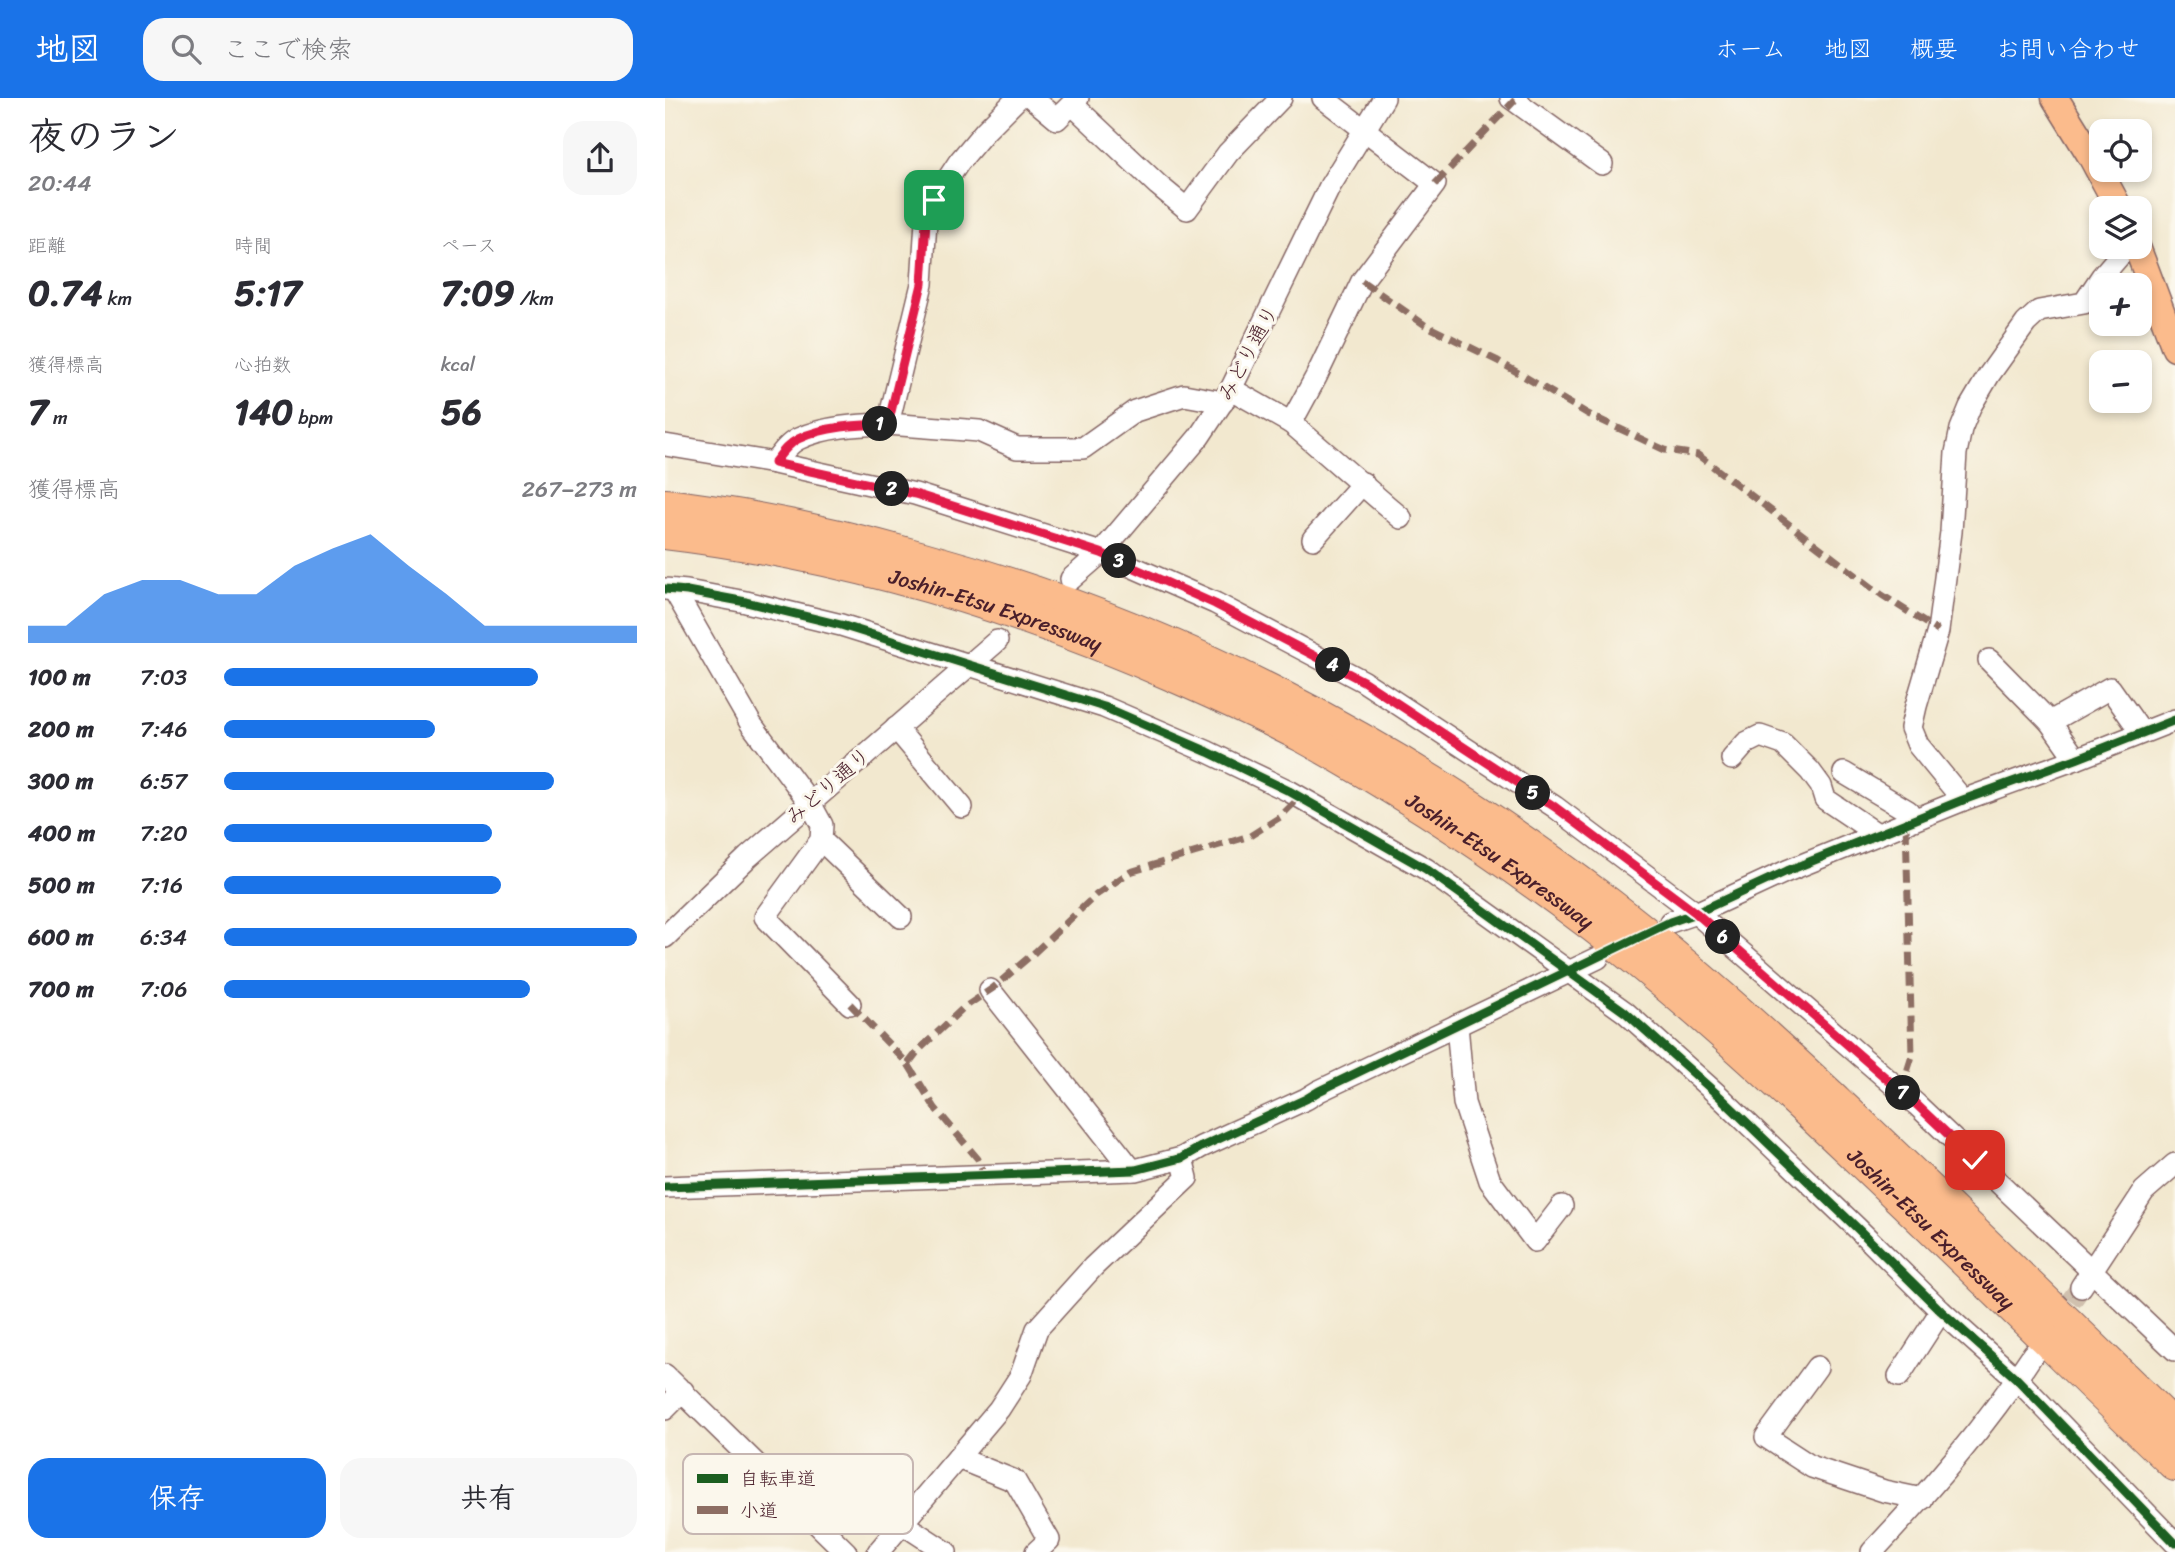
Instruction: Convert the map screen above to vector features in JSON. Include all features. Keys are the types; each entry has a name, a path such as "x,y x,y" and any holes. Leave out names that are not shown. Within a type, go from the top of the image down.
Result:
{"highway":[{"name":"Joshin-Etsu Expressway","path":"665,505 786,524 878,545 1059,600 1231,670 1396,758 1544,856 1632,922 1731,1005 1891,1152 2175,1427"},
{"name":"Joshin-Etsu Expressway","path":"665,533 781,551 878,573 1047,624 1219,696 1300,736 1384,783 1463,833 1585,920 1727,1037 1922,1220 2175,1465"}],"main road":[{"path":"2056,98 2113,196"},
{"path":"2142,259 2175,348"}],"street":[{"path":"888,424 922,284 926,221 934,200 968,151 1018,98"},
{"path":"1032,98 1057,119 1075,101 1158,185 1187,209 1228,153 1281,98"},
{"path":"1291,423 1362,281 1435,184 1323,98"},
{"name":"みどり通り","path":"1071,579 1101,553 1199,437 1227,395 1330,186 1384,98"},
{"path":"1511,98 1602,164"},
{"path":"1962,800 1918,745 1911,728 1938,631 1951,532 1956,453 1961,429 1970,407 1989,375 2026,323 2039,311 2084,303 2117,259"},
{"path":"774,463 797,439 845,427 888,424 979,431 1017,448 1083,448 1135,411 1184,395 1227,395 1291,423 1401,518"},
{"path":"665,445 774,463 915,494 1101,553 1215,604 1363,681 1555,807 1696,913 1917,1105 2086,1279 2175,1350"},
{"path":"1313,539 1363,483"},
{"path":"669,590 746,602 841,625 1104,707 1289,791 1426,869 1625,1012 1719,1096 1941,1311 2017,1379 2175,1543"},
{"path":"669,590 751,724 810,803 822,825 821,839 765,917 850,1004"},
{"name":"みどり通り","path":"665,937 748,857 997,641"},
{"path":"1989,660 2050,722 2076,759"},
{"path":"2050,722 2110,688 2141,732"},
{"path":"1670,922 1877,834 2175,720"},
{"path":"895,728 962,807"},
{"path":"1732,760 1746,743 1760,736 1783,744 1810,771 1821,786 1825,799 1877,834"},
{"path":"1844,772 1908,811 1906,823"},
{"path":"821,839 901,917"},
{"path":"665,1187 1132,1170 1182,1158 1598,958"},
{"path":"990,990 1132,1170"},
{"path":"1457,1025 1464,1103 1490,1181 1535,1241 1562,1206"},
{"path":"913,1512 999,1409 1021,1375 1037,1329 1093,1267 1187,1178 1182,1158"},
{"path":"2086,1279 2144,1191 2175,1164"},
{"path":"1899,1376 1941,1311"},
{"path":"1878,1550 1982,1428 2033,1354"},
{"path":"1817,1367 1766,1437 1812,1467 1884,1491 1922,1499"},
{"path":"665,1374 747,1454"},
{"path":"665,1409 683,1391"},
{"path":"958,1458 1014,1481 1049,1540 1036,1552"},
{"path":"913,1531 946,1552"},
{"path":"828,1534 846,1552"},
{"path":"878,1552 894,1534"}],"tunnel":[{"path":"2053,1326 2081,1287"}],"marked path":[{"path":"1435,184 1515,100"},
{"path":"1362,281 1425,325 1498,361 1588,414 1665,450 1698,455 1882,595 1938,631"},
{"path":"908,1064 962,1009 993,988 1096,895 1130,872 1250,836 1280,817 1300,797"},
{"path":"1901,1091 1912,1056 1906,823"},
{"path":"850,1004 908,1064 935,1108 978,1159 985,1176"}],"cycle path":[{"path":"665,589 746,602 841,625 1104,707 1289,791 1426,869 1625,1012 1719,1096 1941,1311 2017,1379 2175,1543"},
{"path":"665,1187 1135,1170 1182,1158 1670,922 1696,913 1787,871 1963,800 2175,720"}],"route":[{"path":"934,200 926,221 922,284 888,424 845,427 797,439 774,463 915,494 1101,553 1215,604 1363,681 1555,807 1696,913 1917,1105 1975,1160"}]}
